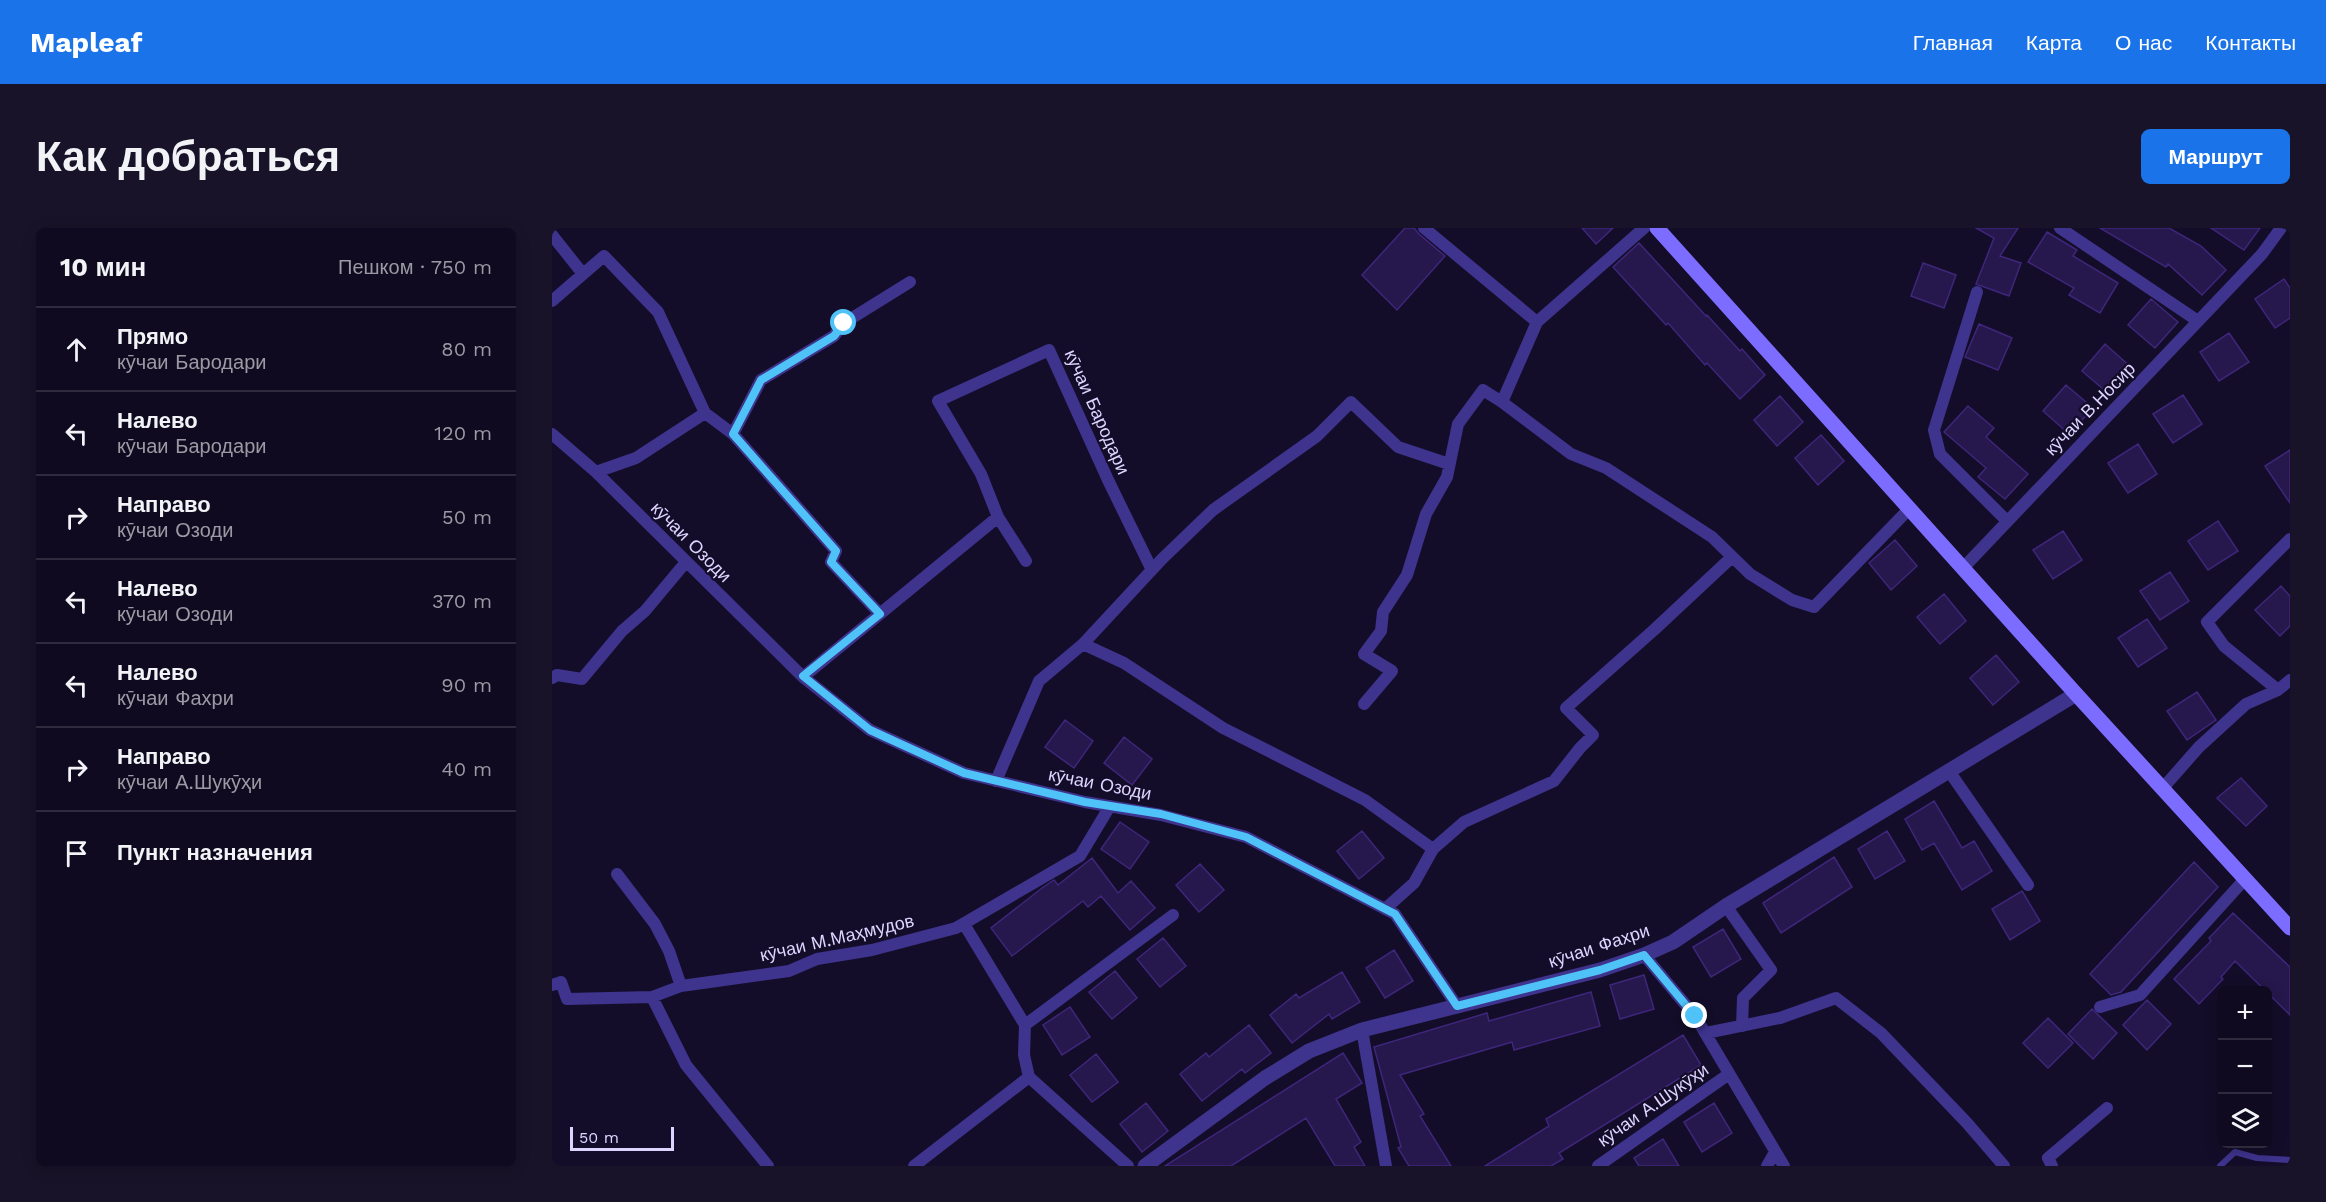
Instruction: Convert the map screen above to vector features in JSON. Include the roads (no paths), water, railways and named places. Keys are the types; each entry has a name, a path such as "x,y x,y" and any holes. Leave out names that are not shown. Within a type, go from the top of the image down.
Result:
{"main road":[{"path":"1657,228 2290,928"}],"street":[{"path":"1424,228 1537,322"},
{"path":"1502,402 1537,322 1644,228"},
{"path":"2060,228 2198,321"},
{"name":"кӯчаи В.Носир","path":"1964,567 2262,254 2281,228"},
{"path":"552,235 583,274"},
{"path":"552,301 604,256 658,312 705,413 733,434 836,551 831,562 880,614"},
{"path":"733,434 761,380 834,336 844,323 910,282"},
{"path":"1977,292 1934,430 1940,454 2007,522"},
{"name":"кӯчаи Бародари","path":"1026,561 998,517 981,474 938,400 1049,350 1152,570"},
{"path":"1364,704 1392,671 1364,654 1381,632 1383,612 1407,574 1426,514 1447,477 1458,424 1483,390 1571,454 1606,468 1712,537 1750,574 1792,600 1814,607 1909,509"},
{"path":"996,781 1039,681 1083,644 1152,570 1213,510 1317,436 1351,402 1398,447 1449,464"},
{"path":"596,472 636,458 705,413"},
{"name":"кӯчаи Озоди","path":"552,434 596,472 803,676 870,730 964,773 1110,806 1161,814 1246,837 1395,914 1457,1006"},
{"path":"803,676 998,517"},
{"path":"2278,690 2224,646 2206,622 2290,539"},
{"path":"1385,909 1414,883 1433,849 1464,822 1554,781 1593,735 1566,708 1732,557"},
{"path":"552,678 557,675 582,679 622,631 645,612 686,562"},
{"path":"1083,644 1124,663 1223,728 1365,800 1433,849"},
{"path":"2162,789 2199,747 2246,704 2278,690 2290,680"},
{"name":"кӯчаи Фахри","path":"1145,1166 1265,1078 1309,1051 1362,1030 1600,970 1673,942 1726,906 2076,694"},
{"path":"1949,771 2028,885"},
{"name":"кӯчаи М.Маҳмудов","path":"552,986 561,982 567,999 652,997 681,986 789,971 817,959 872,951 956,928 1080,856 1110,806"},
{"path":"617,874 655,924 669,951 681,986"},
{"path":"2100,1007 2140,996 2245,879"},
{"path":"1726,906 1771,970 1743,998 1742,1026"},
{"path":"1025,1025 1173,915"},
{"path":"964,924 1025,1025 1024,1055 1029,1077 1128,1166"},
{"name":"кӯчаи А.Шукӯҳи","path":"1644,955 1695,1016 1784,1166"},
{"path":"652,997 687,1065 768,1166"},
{"path":"1706,1034 1780,1018 1836,998 1881,1033 1967,1123 2004,1166"},
{"path":"1362,1030 1386,1166"},
{"name":"кӯчаи А.Шукӯҳи","path":"1598,1166 1729,1074"},
{"path":"914,1166 1029,1077"},
{"path":"2052,1166 2048,1158 2107,1108"},
{"path":"1767,1166 1775,1152"}],"lane":[{"path":"2220,1166 2235,1152 2257,1158 2290,1160"}]}
